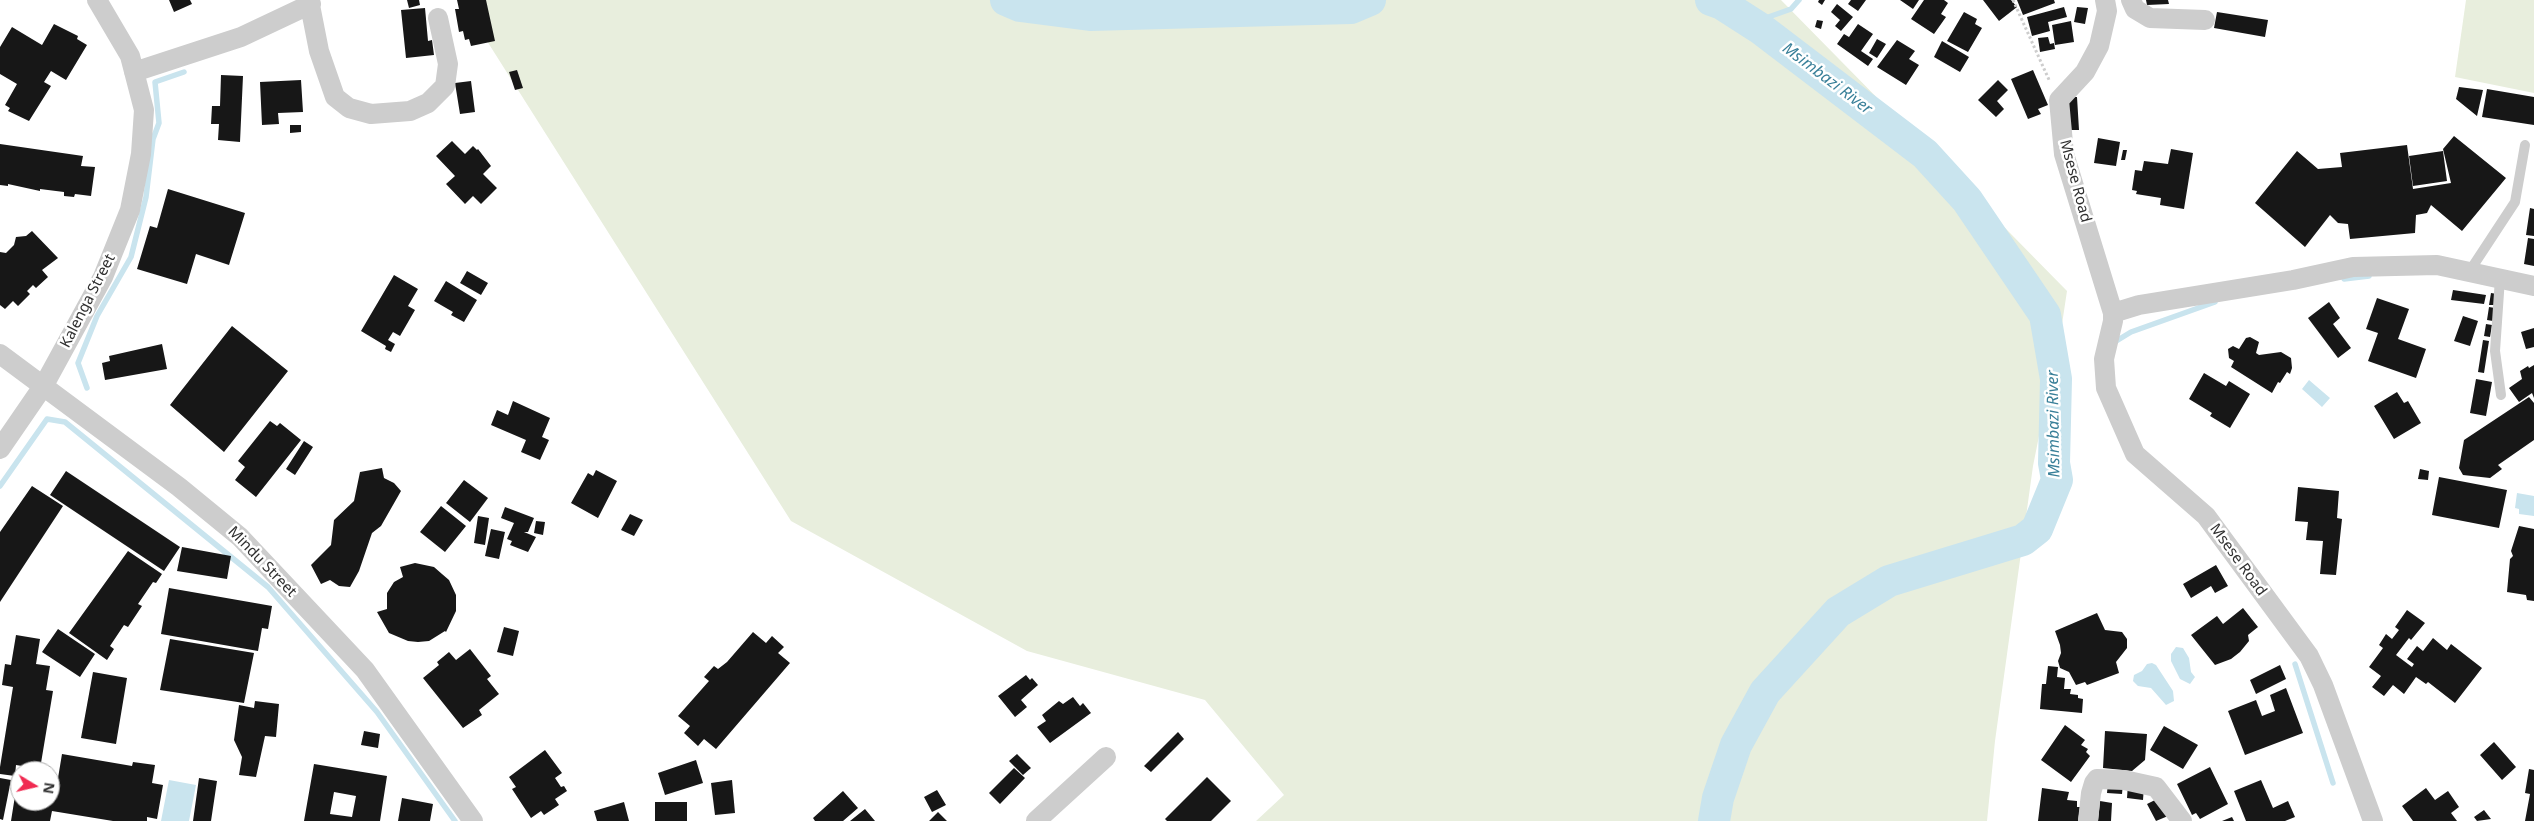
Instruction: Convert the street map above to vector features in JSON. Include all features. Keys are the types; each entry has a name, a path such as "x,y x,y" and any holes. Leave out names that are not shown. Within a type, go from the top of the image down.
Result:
{"street":[{"name":"Kalenga Street","path":"0,450 44,385 103,278 130,210 141,154 144,110 130,56 97,0"},
{"path":"2059,100 2084,72 2099,46 2107,11 2105,0"},
{"path":"2131,0 2135,9 2150,18 2205,20"},
{"path":"134,72 241,37 310,2 319,51 335,97 349,108 371,114 410,111 428,103 445,86 448,64 438,18"},
{"name":"Msese Road","path":"2059,100 2064,154 2113,313 2113,321 2104,358 2106,388 2135,454 2206,516 2309,656 2323,685 2373,821"},
{"path":"2113,313 2138,305 2293,280 2353,267 2437,265 2534,286"},
{"name":"Mindu Street","path":"0,354 179,487 240,537 365,670 473,821"},
{"path":"1036,821 1106,758"},
{"path":"2088,821 2091,793 2097,779 2124,780 2156,787 2166,797 2182,821"}],"lane":[{"path":"2469,272 2515,202 2525,144"},
{"path":"2500,278 2495,350 2496,372 2501,395"}],"path":[{"path":"2014,0 2059,100"}],"green space":[{"path":"461,0 1781,0 2067,291 2059,344 2033,466 1995,741 1987,821 1256,821 1284,795 1205,700 1027,651 791,521"},
{"path":"2466,0 2534,0 2534,93 2455,77"}],"water":[{"path":"2309,380 2330,398 2322,407 2302,389"},
{"path":"2517,493 2534,496 2534,516 2519,514 2519,509 2515,508"},
{"path":"2176,647 2183,648 2189,658 2191,672 2195,677 2190,684 2180,679 2171,661 2171,654"},
{"path":"2152,663 2156,665 2173,691 2174,701 2166,705 2151,688 2138,686 2133,681 2134,675 2142,671 2147,664"},
{"path":"169,780 196,785 189,821 161,821"}],"building":[{"path":"169,0 190,0 192,4 174,12"},
{"path":"407,0 419,0 420,5 409,8"},
{"path":"457,0 486,0 495,41 471,46 469,39 465,40 463,31 459,32 455,9 459,9"},
{"path":"1819,0 1825,0 1822,5 1818,2"},
{"path":"1851,0 1866,0 1858,11 1848,4"},
{"path":"1900,0 1919,0 1913,9"},
{"path":"1924,0 1944,0 1948,3 1941,14 1946,17 1934,34 1911,19"},
{"path":"1983,0 2011,0 2017,7 1999,21"},
{"path":"2017,0 2054,0 2055,3 2023,15"},
{"path":"2146,0 2168,0 2169,4 2147,5"},
{"path":"1837,4 1853,17 1841,31 1835,26 1840,20 1831,12"},
{"path":"2064,7 2067,17 2048,22 2050,31 2032,36 2027,17"},
{"path":"2077,7 2088,8 2085,24 2074,22"},
{"path":"425,8 428,41 432,40 434,55 406,58 401,10"},
{"path":"1964,12 1977,19 1975,24 1982,28 1968,52 1947,41"},
{"path":"2217,12 2268,20 2265,37 2214,28"},
{"path":"1817,20 1823,21 1821,29 1815,27"},
{"path":"2071,21 2074,42 2055,45 2052,25"},
{"path":"54,24 78,36 77,39 87,45 66,80 51,71 44,82 51,86 29,121 8,111 10,108 5,105 17,84 0,74 0,47 12,27 42,45"},
{"path":"1858,24 1873,34 1861,51 1873,59 1868,66 1837,44 1844,34 1849,37"},
{"path":"2048,37 2050,44 2054,43 2055,49 2040,52 2038,38"},
{"path":"1877,39 1886,44 1877,58 1869,53"},
{"path":"1897,40 1915,51 1909,59 1919,65 1906,85 1877,67"},
{"path":"1942,41 1969,57 1960,72 1934,57"},
{"path":"517,70 523,88 515,90 509,72"},
{"path":"2033,70 2048,105 2038,109 2041,114 2028,119 2011,79"},
{"path":"221,75 243,76 240,142 218,140 219,124 211,124 212,106 220,106"},
{"path":"301,80 303,112 278,113 279,124 262,125 260,82"},
{"path":"1998,80 2008,90 1997,101 2004,109 1996,117 1978,100"},
{"path":"471,81 475,112 460,114 455,83"},
{"path":"2459,87 2483,90 2477,116 2456,99"},
{"path":"2487,89 2534,97 2534,125 2482,117"},
{"path":"2065,97 2077,97 2079,130 2068,130"},
{"path":"290,125 301,125 301,132 290,133"},
{"path":"2454,136 2506,178 2462,231 2431,205 2427,213 2416,215 2415,233 2350,239 2348,224 2338,223 2330,215 2305,247 2255,203 2297,151 2318,169 2342,167 2340,153 2407,145 2413,189 2451,183 2443,149"},
{"path":"2098,138 2120,142 2116,166 2094,163"},
{"path":"452,141 465,154 473,146 478,149 491,166 483,174 497,188 481,204 473,196 465,204 446,184 455,176 436,156"},
{"path":"0,144 83,156 81,166 95,167 91,196 75,194 74,197 64,196 64,192 40,189 40,191 8,184 8,186 0,185"},
{"path":"2171,149 2193,153 2184,209 2160,205 2161,198 2136,194 2137,191 2132,190 2135,170 2142,171 2144,161 2168,164"},
{"path":"2123,150 2127,150 2125,160 2121,160"},
{"path":"2443,151 2447,181 2413,186 2409,156"},
{"path":"168,189 245,213 229,265 196,254 187,284 137,269 150,226 157,228"},
{"path":"2530,208 2534,209 2534,236 2526,235"},
{"path":"32,231 58,258 42,270 48,277 36,288 33,285 27,291 30,294 18,306 13,301 5,309 0,305 0,252 6,253 14,245 16,237 26,236"},
{"path":"2528,238 2534,239 2534,266 2524,264"},
{"path":"467,271 488,283 481,295 460,283"},
{"path":"394,275 418,289 408,306 415,310 400,336 393,332 388,340 395,344 391,352 385,349 386,346 361,331"},
{"path":"446,281 477,300 464,322 451,315 453,312 434,301"},
{"path":"2453,290 2486,295 2484,304 2451,300"},
{"path":"2491,293 2497,294 2495,305 2489,305"},
{"path":"2377,298 2409,309 2398,339 2426,349 2416,378 2368,361 2378,333 2366,329"},
{"path":"2329,302 2340,318 2333,324 2351,348 2338,358 2308,318"},
{"path":"2489,307 2495,308 2493,321 2487,320"},
{"path":"2463,316 2478,321 2470,346 2454,341"},
{"path":"2486,324 2492,325 2490,337 2484,336"},
{"path":"232,326 288,371 224,452 170,405"},
{"path":"2534,328 2534,347 2526,349 2521,332"},
{"path":"2250,337 2259,342 2256,353 2259,355 2281,352 2291,358 2292,368 2290,374 2287,372 2280,383 2278,382 2272,393 2231,367 2234,361 2229,358 2228,349 2233,346 2239,349 2246,338"},
{"path":"2483,340 2489,341 2484,373 2478,372"},
{"path":"162,344 167,369 105,380 102,363 110,361 109,356"},
{"path":"2534,365 2534,398 2532,393 2519,402 2509,388 2522,379 2520,371"},
{"path":"2204,373 2226,386 2229,381 2250,394 2230,428 2210,416 2212,413 2189,399"},
{"path":"2476,379 2492,382 2486,416 2470,413"},
{"path":"2397,392 2404,403 2408,401 2421,423 2394,439 2374,406"},
{"path":"2529,397 2534,403 2534,440 2498,465 2502,469 2490,478 2463,475 2459,468 2464,440"},
{"path":"513,401 550,418 542,437 549,440 540,460 521,452 526,440 491,425 497,410 508,415"},
{"path":"270,421 277,426 280,423 301,440 256,497 235,480 245,467 238,461"},
{"path":"304,441 313,447 295,475 286,469"},
{"path":"382,468 384,478 394,483 401,491 381,526 372,533 359,571 350,587 339,586 330,580 321,584 311,565 331,545 334,520 354,501 360,472"},
{"path":"2420,469 2429,471 2428,480 2418,479"},
{"path":"596,470 617,481 598,518 571,503 588,473 593,476"},
{"path":"66,471 180,547 164,571 50,495"},
{"path":"2439,477 2507,490 2499,528 2432,515"},
{"path":"464,480 488,498 470,522 446,503"},
{"path":"32,486 63,506 0,602 0,532"},
{"path":"2298,487 2339,491 2337,518 2342,519 2336,575 2320,574 2323,541 2306,540 2308,522 2295,521"},
{"path":"441,506 466,526 445,552 420,532"},
{"path":"505,507 534,518 528,532 524,532 536,537 528,552 510,545 512,541 507,539 514,523 501,518"},
{"path":"630,514 643,520 634,536 621,530"},
{"path":"478,516 489,518 485,545 474,543"},
{"path":"536,521 545,522 543,535 534,533"},
{"path":"2519,526 2534,529 2534,601 2527,600 2526,595 2507,592 2510,559 2513,556 2511,551"},
{"path":"491,529 505,532 499,559 485,556"},
{"path":"182,547 231,556 227,579 177,571"},
{"path":"128,551 162,574 156,583 153,582 138,604 142,606 128,627 124,625 110,646 114,649 107,660 69,633"},
{"path":"415,563 434,567 449,580 456,595 456,611 446,632 429,641 408,641 389,633 377,612 387,609 387,593 394,582 403,577 400,567"},
{"path":"2216,565 2228,586 2215,593 2211,586 2191,598 2183,584"},
{"path":"169,588 272,606 268,629 262,628 258,651 161,634"},
{"path":"2243,608 2258,627 2248,635 2249,641 2240,652 2231,659 2215,665 2191,635 2217,616 2223,624"},
{"path":"2407,610 2425,623 2411,640 2409,638 2396,655 2412,667 2414,664 2407,659 2417,646 2423,651 2433,638 2447,650 2451,644 2482,668 2455,703 2428,682 2426,684 2416,677 2404,694 2393,685 2384,696 2372,687 2381,676 2369,667 2383,648 2379,645 2386,634 2392,639 2399,630 2395,627"},
{"path":"2097,613 2105,630 2122,632 2127,639 2127,648 2116,662 2119,673 2087,685 2085,682 2076,685 2069,672 2060,668 2058,661 2061,653 2060,645 2055,631"},
{"path":"504,627 519,631 513,656 497,652"},
{"path":"58,629 95,654 80,677 42,652"},
{"path":"753,632 766,643 772,636 784,647 778,653 790,663 716,749 704,739 698,746 684,733 690,726 678,716 709,681 704,677 714,666 718,669 727,662"},
{"path":"16,635 40,639 36,664 50,666 46,690 53,691 41,761 10,761 10,775 0,774 0,767 13,687 2,685 5,664 11,665"},
{"path":"170,639 254,653 244,703 160,690"},
{"path":"470,649 491,676 487,679 499,694 479,710 482,715 463,728 423,678 439,665 437,662 449,652 456,660"},
{"path":"2280,665 2286,679 2256,694 2250,680"},
{"path":"2048,666 2058,667 2057,677 2065,678 2064,689 2071,689 2070,694 2078,695 2078,698 2083,699 2082,713 2040,709 2042,684 2046,684"},
{"path":"93,672 127,678 116,744 81,738"},
{"path":"1026,675 1030,680 1032,678 1038,685 1021,700 1027,707 1015,717 998,696"},
{"path":"2286,688 2303,733 2245,755 2228,711 2256,700 2262,716 2275,711 2270,695"},
{"path":"1073,697 1080,706 1083,703 1091,713 1050,743 1037,727 1046,721 1042,715 1059,701 1063,704"},
{"path":"255,701 279,704 276,737 265,736 256,777 239,775 242,757 234,740 239,705 254,708"},
{"path":"2065,725 2085,740 2081,745 2088,749 2086,752 2090,756 2071,782 2041,760"},
{"path":"2164,726 2198,745 2183,769 2150,750"},
{"path":"364,731 380,734 378,748 361,745"},
{"path":"2105,731 2147,734 2145,760 2132,771 2103,768"},
{"path":"1178,732 1184,739 1151,772 1144,766"},
{"path":"2494,742 2516,767 2502,780 2480,755"},
{"path":"545,750 562,773 555,778 561,787 564,786 567,791 555,799 559,805 544,815 541,811 531,818 512,789 516,787 509,777"},
{"path":"62,754 132,766 133,762 155,765 152,783 163,785 157,819 147,817 147,821 113,821 52,811 60,811 60,766"},
{"path":"1017,754 1031,768 1023,775 1009,761"},
{"path":"696,760 703,783 665,795 658,773"},
{"path":"314,764 387,776 380,821 304,821","holes":["334,792 356,796 352,817 330,814"]},
{"path":"2210,767 2228,804 2200,819 2196,813 2192,815 2177,784"},
{"path":"1014,768 1025,778 1000,804 989,793"},
{"path":"2529,769 2534,770 2534,821 2525,821 2530,794 2525,793"},
{"path":"1207,777 1231,801 1211,821 1167,821 1165,819"},
{"path":"0,778 10,780 10,785 3,820 0,819"},
{"path":"199,778 217,781 211,821 193,821"},
{"path":"732,780 735,813 715,815 711,783"},
{"path":"2261,780 2273,808 2288,801 2295,817 2285,821 2246,821 2234,791"},
{"path":"2108,782 2123,783 2122,794 2107,793"},
{"path":"2128,784 2144,786 2143,800 2127,798"},
{"path":"2042,788 2069,792 2067,800 2077,801 2077,807 2080,807 2078,821 2038,821"},
{"path":"2426,788 2435,800 2448,791 2459,807 2451,813 2457,821 2413,821 2402,806"},
{"path":"937,790 946,805 932,812 924,797"},
{"path":"843,791 858,808 843,821 815,821 813,818"},
{"path":"402,798 433,804 430,821 398,821"},
{"path":"2159,798 2168,816 2156,821 2147,804"},
{"path":"2100,801 2112,803 2111,821 2098,821"},
{"path":"624,802 629,821 597,821 594,811"},
{"path":"655,802 687,802 687,821 655,821"},
{"path":"865,809 875,821 850,821"},
{"path":"2484,810 2491,819 2477,821 2474,817"},
{"path":"13,811 52,811 50,821 11,821"},
{"path":"938,812 947,821 929,821"},
{"path":"2232,817 2234,821 2222,821"}],"waterway":[{"name":"Msimbazi River","path":"1006,0 1020,6 1090,15 1351,8 1370,0"},
{"name":"Msimbazi River","path":"1711,0 1722,4 1761,29 1925,154 1967,200 2045,315 2056,379 2054,463 2057,480 2037,529 2023,540 1889,581 1838,612 1765,692 1736,745 1718,798 1714,821"},
{"path":"1761,29 1760,20 1791,9 1799,0"},
{"path":"87,388 78,363 97,316 131,257 146,197 153,139 159,123 155,82 184,72"},
{"path":"2344,279 2369,276"},
{"path":"2113,343 2131,332 2215,302"},
{"path":"0,486 47,419 65,422 268,587 377,712 455,821"},
{"path":"2295,664 2333,783"}]}
